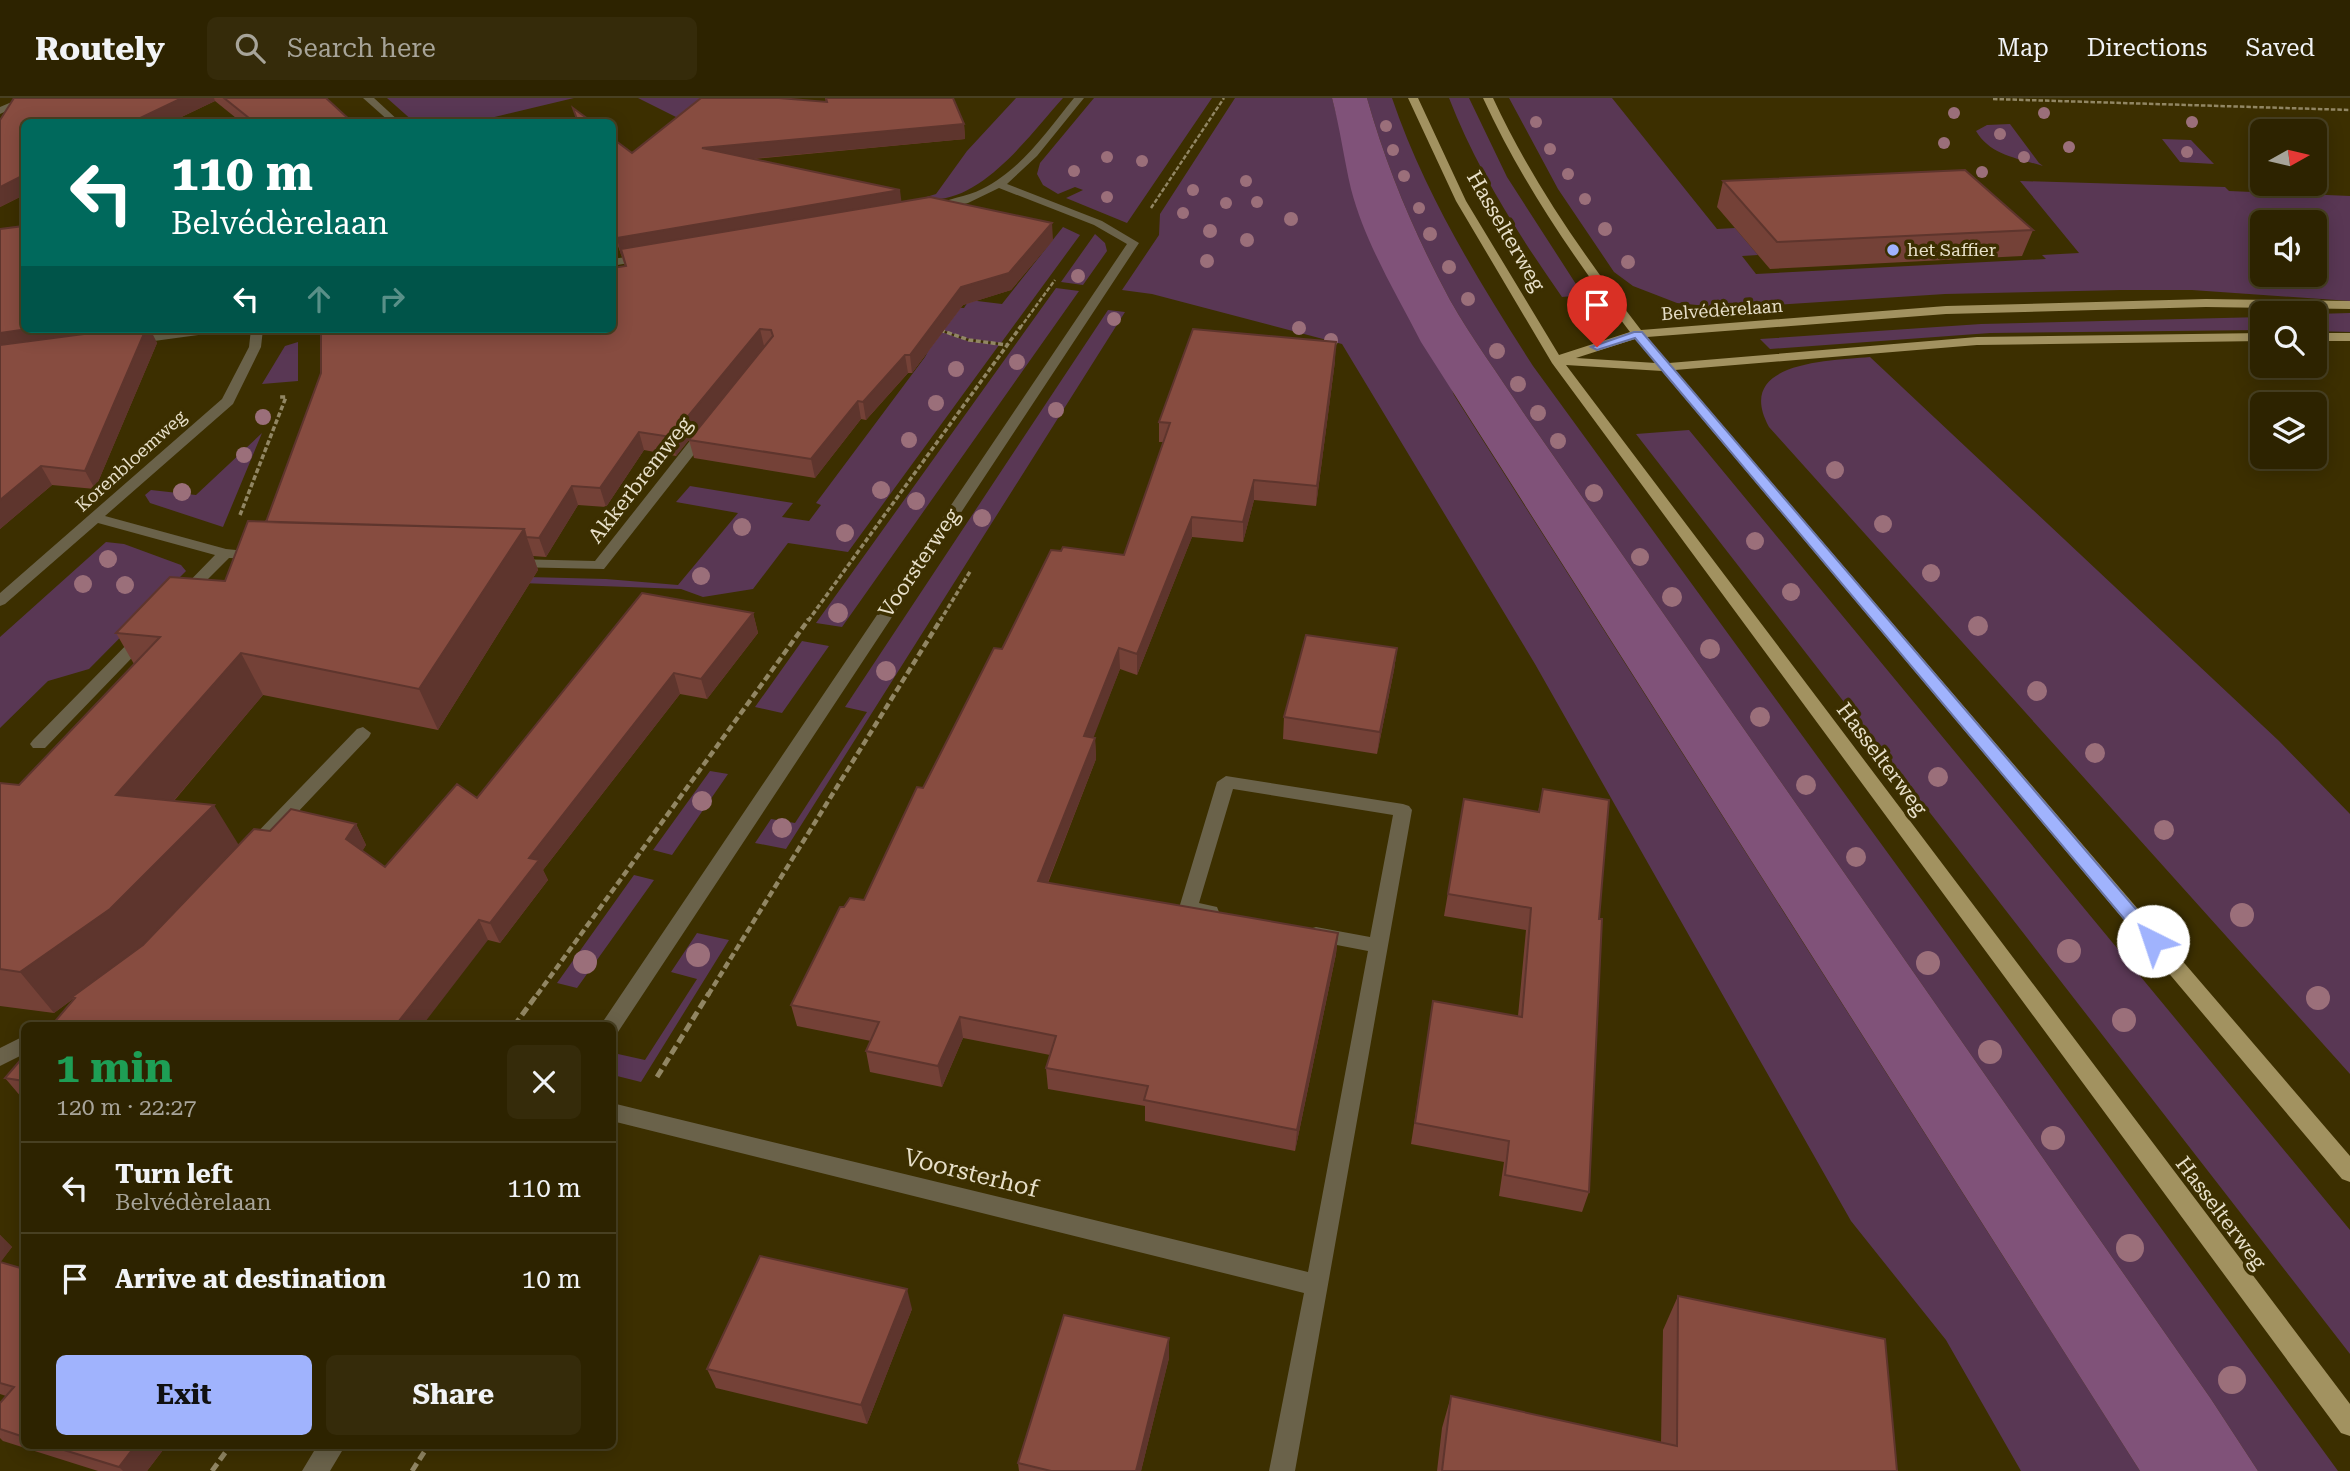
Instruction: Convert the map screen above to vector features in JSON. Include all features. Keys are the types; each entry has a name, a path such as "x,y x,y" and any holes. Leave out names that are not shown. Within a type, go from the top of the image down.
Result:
{"main road":[{"name":"Hasselterweg","path":"1413,98 1461,201 1556,360 2350,1424"},
{"path":"1488,98 1528,173 1580,258 1665,368 2350,1172"},
{"name":"Belvédèrelaan","path":"1556,360 1638,334 1946,310 2206,303 2350,304"},
{"path":"1556,360 1665,368 1999,340 2250,337"},
{"path":"2327,337 2350,337"}],"street":[{"path":"0,111 29,98"},
{"path":"368,98 392,119"},
{"path":"925,210 958,203 1001,185 1032,158 1079,98"},
{"path":"1001,185 1098,223 1133,243"},
{"name":"Voorsterweg","path":"614,1022 1133,243"},
{"path":"616,262 665,254"},
{"path":"120,342 185,333"},
{"name":"Korenbloemweg","path":"0,601 228,401 255,347 257,333"},
{"name":"Akkerbremweg","path":"502,563 599,566 717,416"},
{"path":"96,518 225,553 279,556"},
{"path":"39,744 225,553"},
{"path":"241,861 363,733"},
{"path":"1228,916 1188,908 1226,782 1403,810 1282,1471"},
{"path":"1296,930 1378,946"},
{"path":"0,1058 21,1046"},
{"name":"Voorsterhof","path":"622,1115 1317,1285"},
{"path":"315,1471 329,1449"}],"path":[{"path":"1133,243 1140,224 1224,98"},
{"path":"1993,99 2350,110"},
{"path":"517,1022 1098,223"},
{"path":"934,329 969,340 1007,345"},
{"path":"225,553 286,397 228,401"},
{"path":"622,1115 976,562"},
{"path":"212,1471 228,1449"},
{"path":"412,1471 426,1449"}],"shaded area":[{"path":"387,98 574,98 486,119 411,119"},
{"path":"638,98 738,98 682,120"},
{"path":"1016,98 1063,98 1019,148 983,180 964,192 943,198 923,198 936,194 967,151"},
{"path":"1094,98 1212,98 1127,223 1066,198 1083,190 1075,187 1058,194 1043,185 1037,174 1040,163"},
{"path":"1235,98 1332,98 1340,128 1454,395 2140,1471 2021,1471 1946,1340 1851,1221 1535,664 1342,344 1152,294 1122,290 1159,235 1160,214"},
{"path":"1332,98 1367,98 1383,150 1425,251 1476,343 2211,1399 2258,1471 2140,1471 1421,342 1364,229 1351,189"},
{"path":"1367,98 1392,98 1420,169 1454,236 1533,366 2338,1471 2258,1471 2211,1399 1476,343 1425,251 1383,150"},
{"path":"1449,98 1469,98 1507,177 1583,295 1562,297 1485,176"},
{"path":"1509,98 1612,98 1717,229 1735,228 1758,255 1742,256 1756,274 2046,259 2042,255 2079,253 2020,181 2225,187 2229,191 2250,192 2250,196 2350,196 2350,301 2192,290 2121,290 1945,294 1727,308 1677,303 1633,286 1614,272 1558,189"},
{"path":"2010,124 2043,166 1996,151 1976,131 1987,125"},
{"path":"2162,139 2191,140 2214,164 2180,162"},
{"path":"1063,227 1080,235 1001,343 964,338 876,305 964,308 969,300 1002,304"},
{"path":"1095,234 1105,243 1107,251 1083,285 1061,282"},
{"path":"1056,288 1079,291 842,627 816,623"},
{"path":"1108,310 1125,312 786,849 755,843 771,819 795,823 867,712 845,707"},
{"path":"2350,313 2350,332 2327,331 2327,314"},
{"path":"2250,317 2250,330 1990,333 1770,349 1760,339 1981,324"},
{"path":"939,331 968,341 999,345 848,552 788,543 753,589 703,597 681,589 364,577 367,573 606,579 678,585 738,513 676,502 690,486 793,503 782,517 809,521 821,505 816,503 925,357"},
{"path":"298,342 298,381 262,384 285,346"},
{"path":"1870,357 2279,741 2350,814 2350,1074 1769,427 1761,405 1764,389 1774,377 1811,364"},
{"path":"1689,430 2350,1230 2350,1354 1636,434"},
{"path":"262,433 223,527 150,503 145,495 151,490 196,495"},
{"path":"106,542 124,544 181,565 186,571 89,669 48,681 0,728 0,637"},
{"path":"802,641 829,646 782,713 755,707"},
{"path":"710,771 728,774 672,855 653,850"},
{"path":"634,875 654,880 577,988 557,983"},
{"path":"697,933 729,940 641,1082 616,1076 618,1054 645,1060 697,979 671,972"}],"building":[{"path":"14,98 182,98 138,119 21,119 21,176 0,187 0,120"},
{"path":"224,98 326,98 349,119 250,119"},
{"path":"701,98 779,98 827,102 826,98 953,98 964,124 702,148 900,190 617,238 616,141 632,153"},
{"path":"573,108 588,119 577,119"},
{"path":"1965,170 2033,230 1777,242 1723,181"},
{"path":"930,197 1052,223 1009,273 961,287 910,355 905,355 863,402 858,401 811,459 689,440 773,336 771,330 760,329 671,437 639,432 600,488 572,486 539,538 526,537 524,529 266,522 321,373 321,333 616,333 616,267 626,266 621,249"},
{"path":"21,226 21,330 0,333 0,229"},
{"path":"1193,329 1336,342 1317,486 1254,480 1243,522 1192,517 1137,654 1119,648 1084,736 1095,738 1038,881 1338,933 1297,1130 1144,1100 1148,1086 1046,1068 1056,1036 960,1017 938,1066 866,1051 879,1022 791,1005 840,907 844,907 850,898 864,900 917,787 923,788 994,648 1002,649 1051,550 1061,551 1063,547 1124,555 1170,423 1159,422"},
{"path":"92,333 144,333 85,471 41,466 0,500 0,345"},
{"path":"248,521 524,529 419,689 241,653 116,795 214,805 110,909 20,972 0,969 0,783 19,785 160,637 116,633 170,577 225,581"},
{"path":"642,593 753,613 701,679 674,673 529,858 539,860 490,923 479,920 398,1022 54,1022 75,998 72,997 143,945 254,829 270,831 291,809 356,824 346,839 385,867 457,784 477,798"},
{"path":"1306,635 1397,648 1380,732 1284,717"},
{"path":"1543,789 1609,800 1599,919 1602,919 1589,1192 1505,1175 1509,1141 1415,1123 1433,1001 1522,1017 1531,908 1448,894 1464,799 1539,812"},
{"path":"21,1059 21,1081 5,1078"},
{"path":"760,1256 907,1289 861,1405 707,1369"},
{"path":"0,1262 21,1268 21,1436 0,1429 0,1403 14,1387 0,1383"},
{"path":"1678,1296 1885,1339 1897,1471 1442,1471 1451,1396 1677,1446"},
{"path":"1064,1315 1169,1338 1136,1471 1051,1471 1018,1463"},
{"path":"61,1449 133,1449 119,1467"}],"place":[{"name":"het Saffier","path":"1893,250"}],"route":[{"path":"1597,347 1638,334 2153,941"}]}
